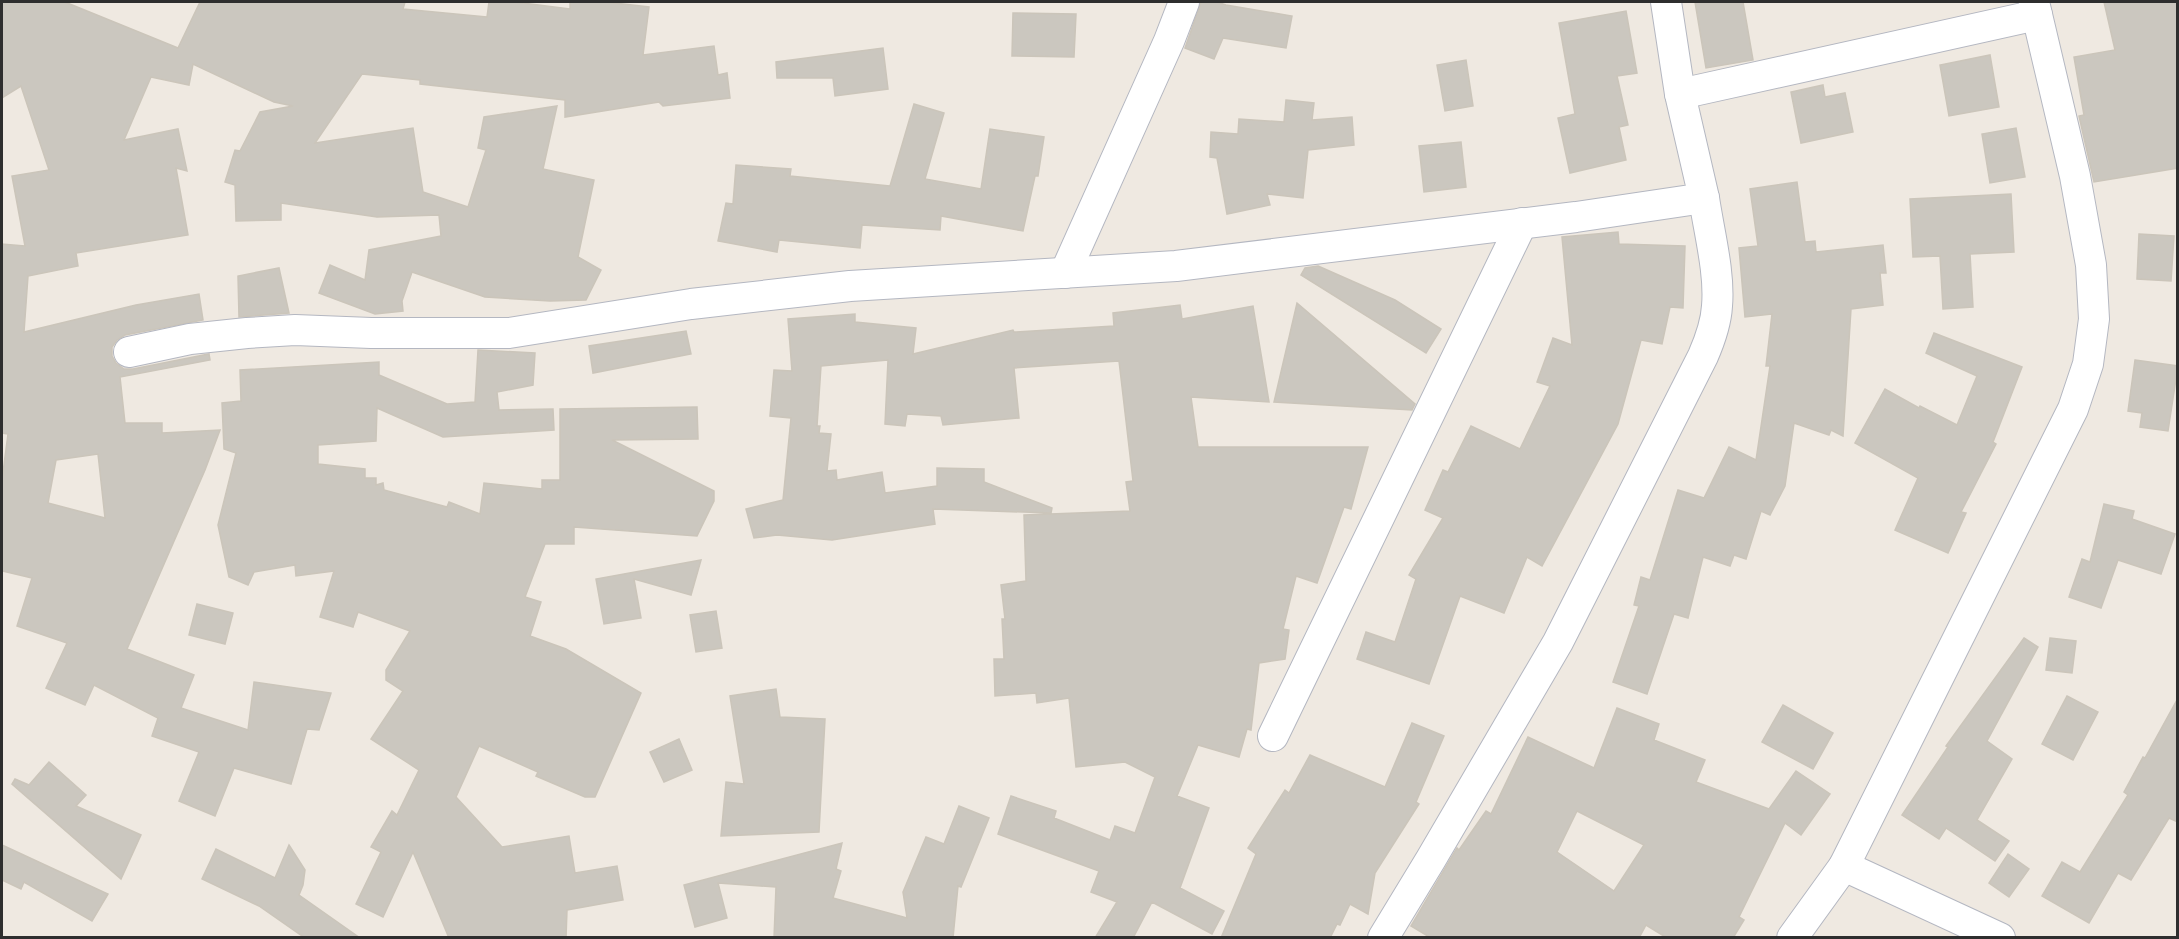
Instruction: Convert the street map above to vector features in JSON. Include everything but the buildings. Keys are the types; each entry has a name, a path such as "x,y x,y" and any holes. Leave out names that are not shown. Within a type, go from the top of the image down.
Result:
{"street":[{"path":"1065,273 1169,41 1184,2"},
{"path":"1383,938 1558,642 1703,356 1712,333 1717,306 1717,286 1704,198 1680,94 1666,2"},
{"path":"1680,94 2036,8 2075,176 2091,265 2094,319 2088,363 2073,409 1844,866 1792,938"},
{"path":"129,352 190,339 295,330 371,333 509,333 691,303 839,287 1176,266 1704,198"},
{"path":"1273,736 1522,223"},
{"path":"1844,866 2000,938"}]}
